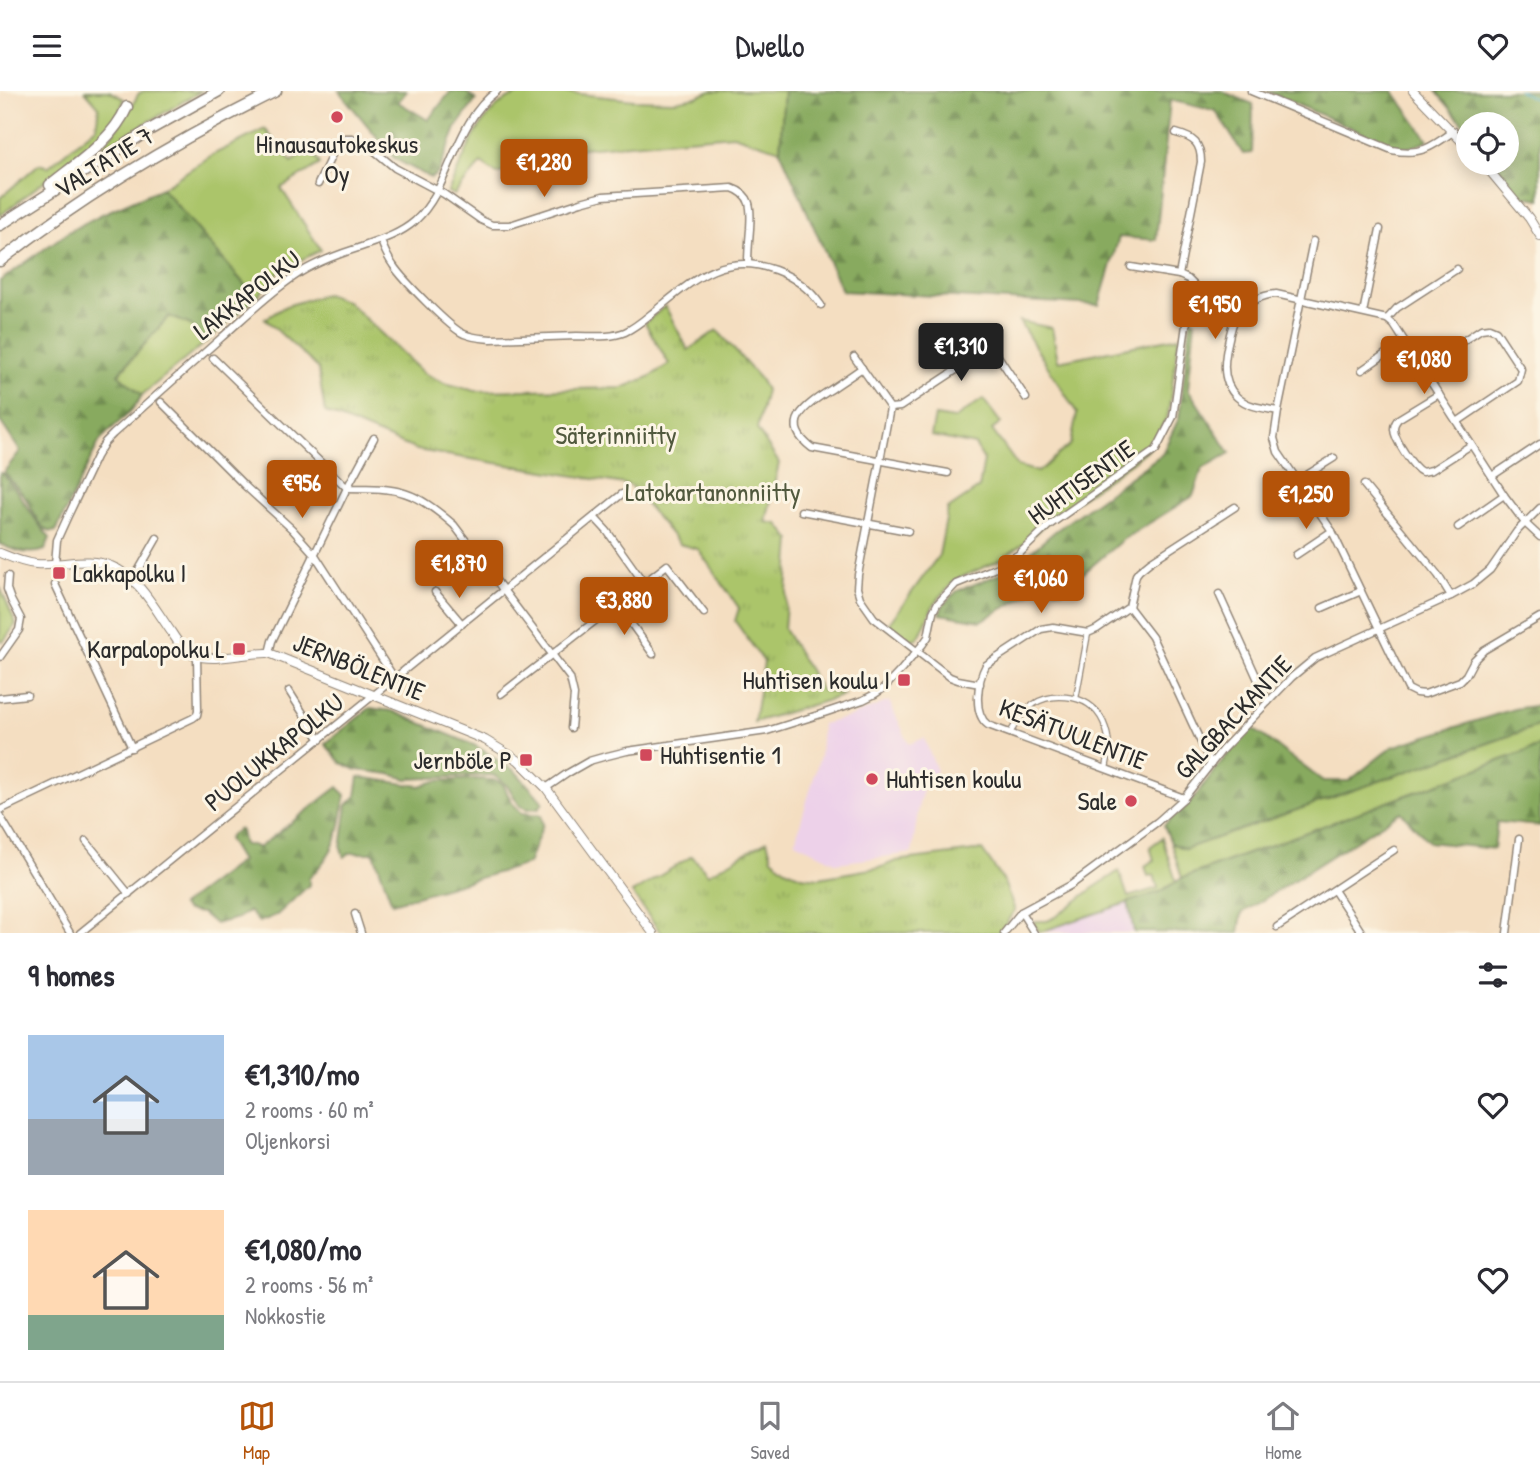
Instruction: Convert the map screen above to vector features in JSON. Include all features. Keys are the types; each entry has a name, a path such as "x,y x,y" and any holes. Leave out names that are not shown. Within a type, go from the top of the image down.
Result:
{"highway":[{"name":"VALTATIE 7","path":"2,223 149,129 219,91"},
{"name":"VALTATIE 7","path":"0,261 91,195 162,151 276,91"},
{"path":"2,223 98,145 113,131 127,107"}],"street":[{"name":"LAKKAPOLKU","path":"54,564 57,540 105,442 293,278 321,262 401,231 414,222 437,190 472,116 496,91"},
{"path":"1251,91 1392,150 1407,153 1421,152 1454,131"},
{"path":"1413,91 1456,133"},
{"path":"1131,267 1179,275 1201,152 1194,140 1176,133"},
{"path":"318,184 340,140 352,138 370,147 395,168 437,190 485,223 502,226 603,196 732,188 739,190 750,206 748,263"},
{"path":"1493,175 1529,218 1540,236"},
{"path":"1363,313 1380,229"},
{"path":"380,240 397,271 451,326 464,334 480,338 618,334 638,324 703,274 725,266 748,263 759,264 789,276 806,287 821,305"},
{"path":"1313,241 1274,432 1275,446 1332,531 1408,689 1425,694 1460,681 1484,650 1540,617"},
{"path":"1387,319 1397,309 1457,269"},
{"name":"HUHTISENTIE","path":"546,788 596,759 627,751 767,731 863,700 884,688 928,637 937,604 956,584 1019,554 1048,526 1156,450 1173,417 1186,325 1198,296 1194,285 1179,275"},
{"path":"1278,411 1244,403 1233,394 1225,376 1228,343 1237,314 1259,298 1276,294 1387,319 1405,341 1504,495 1525,523 1540,537"},
{"path":"1439,357 1481,329 1489,328 1496,331 1521,369 1518,381 1457,422"},
{"path":"1362,370 1405,341"},
{"path":"890,408 900,407 985,351 991,350 996,353 1026,398"},
{"path":"854,357 890,408 858,575 857,588 860,598 874,618 950,677 980,684"},
{"path":"213,358 347,488 382,488 408,493 432,506 454,525 570,678 574,695 571,728"},
{"path":"862,368 805,407 798,416 797,432 803,441 811,448 948,473"},
{"path":"1439,394 1395,423 1394,434 1414,467 1422,472 1432,470 1471,445"},
{"path":"161,402 292,529 315,555 395,679"},
{"path":"269,653 272,641 374,438"},
{"path":"1492,476 1540,444"},
{"path":"1297,481 1334,458"},
{"path":"1364,485 1451,596"},
{"name":"PUOLUKKAPOLKU","path":"80,933 622,494"},
{"path":"1458,527 1504,495"},
{"path":"1076,698 1088,633 1129,607 1139,571 1235,507"},
{"name":"GALGBACKANTIE","path":"1021,912 1071,885 1157,822 1184,798 1211,764 1292,677 1315,658 1473,584 1490,570 1517,531 1540,508"},
{"path":"801,511 908,531"},
{"path":"594,517 644,583"},
{"path":"1296,555 1332,531"},
{"path":"133,580 157,538"},
{"path":"0,553 34,564 94,561 119,570 133,580 179,644 190,654 197,656 197,715 0,810"},
{"path":"501,694 667,565 704,613"},
{"path":"0,657 19,630 21,619 7,589 8,576"},
{"path":"55,585 132,748"},
{"path":"1322,608 1361,591"},
{"path":"436,592 462,624"},
{"path":"1219,594 1268,702"},
{"path":"617,604 653,654"},
{"path":"1129,607 1152,637 1211,764"},
{"name":"KESÄTUULENTIE","path":"1088,633 1053,627 1041,629 986,664 977,708 981,719 988,725 1184,798"},
{"name":"JERNBÖLENTIE","path":"197,656 269,653 485,740 518,760 546,788 653,933"},
{"path":"289,691 320,740"},
{"path":"0,698 27,695"},
{"path":"1010,733 1021,715 1035,703 1055,696 1076,698 1092,708 1107,729 1110,754 1106,768"},
{"path":"0,816 70,933"},
{"path":"1507,933 1519,839"},
{"path":"86,841 129,894"},
{"path":"1277,927 1394,850"},
{"path":"1334,890 1362,933"},
{"path":"1004,933 1021,912 1034,933"},
{"path":"355,914 361,933"}],"shaded area":[{"name":"Huhtisen koulu","path":"889,701 909,744 924,738 937,771 924,786 912,853 837,863 795,842 820,756 822,724 850,717"},
{"path":"1128,902 1133,932 1136,933 1040,932"}],"green space":[{"path":"85,91 109,91 124,99 119,113 100,137 0,216 0,198 39,164 48,167 96,127 99,107"},
{"path":"201,91 99,151 127,115 139,93"},
{"path":"339,91 407,91 398,102 428,120 451,91 465,91 476,100 457,126 438,173 431,178 395,159"},
{"path":"552,91 634,100 674,101 711,91 784,91 780,150 733,135 583,148 497,174 481,163 454,195 448,192 476,132 497,107 525,92"},
{"path":"784,91 1221,91 1253,104 1252,153 1243,154 1216,111 1170,100 1156,240 1119,237 1099,305 842,291 780,150"},
{"path":"1266,91 1393,91 1428,140 1412,147 1393,145"},
{"path":"1436,91 1540,91 1540,199 1522,196 1505,175 1519,175 1519,112 1456,112 1456,115"},
{"path":"265,129 292,162 310,147 320,164 281,188 321,250 281,270 256,298 162,188 212,155"},
{"path":"162,188 256,298 206,342 191,325 169,316 118,374 142,395 133,408 99,442 56,531 51,532 39,523 25,497 4,472 20,451 0,421 0,281 68,232"},
{"name":"Säterinniitty","path":"326,294 348,302 423,373 444,383 476,391 622,388 649,377 669,364 645,323 665,306 688,350 717,330 760,379 766,390 757,429 779,463 766,522 778,524 791,540 784,629 821,690 845,695 754,722 764,662 735,621 739,608 698,549 679,544 630,485 417,450 325,412 318,368 265,319 286,306"},
{"path":"169,316 191,325 206,342 142,395 118,375"},
{"path":"1191,320 1195,321 1188,389 1230,453 1202,469 1193,496 1122,540 1063,591 1041,587 981,621 940,614 943,605 957,591 1005,572 1054,532 1162,454 1179,418"},
{"path":"1019,321 1052,328 1058,361 1179,337 1168,415 1151,446 1132,462 1050,520 1000,560 955,580 934,604 921,633 911,640 888,625 939,555 948,509 979,488 984,460 975,445 931,436 935,416 954,419 983,399 1001,423 992,430 1018,466 1038,472 1071,444 1077,413"},
{"path":"0,473 15,489 50,538 45,550 22,552 0,544"},
{"path":"0,587 16,624 3,642 0,640"},
{"path":"1540,705 1540,725 1185,849 1171,843 1164,825 1191,802 1251,727 1323,781 1349,781 1392,747 1514,709"},
{"path":"370,708 392,711 476,746 515,771 543,802 539,808 528,809 520,806 506,784 492,775 407,779 357,770 341,763 325,744"},
{"path":"1540,725 1540,746 1182,878 1171,843 1185,849"},
{"path":"1540,746 1540,826 1497,822 1494,849 1429,842 1401,812 1242,913 1239,933 1134,932 1128,902 1160,892 1182,878"},
{"path":"359,777 420,786 436,781 474,779 495,780 503,784 512,803 522,813 541,815 543,824 528,864 392,903 374,853 350,853 344,857 341,848 347,805 356,796"},
{"path":"338,787 345,795 336,840 326,859 309,878 309,885 277,915 259,922 249,911 238,918 215,924 202,913 187,911 181,906 241,861 228,839 232,834 239,829 244,845 258,848"},
{"path":"1162,838 1176,881 1160,892 1040,932 1034,924 1035,921 1047,921 1057,916 1119,871 1128,897 1158,888 1154,875 1148,876 1145,866 1154,860 1150,847"},
{"path":"767,841 772,858 785,869 801,876 819,878 882,867 896,861 982,850 1003,880 1015,910 999,933 661,933 632,893 692,856 708,874"}],"waterway":[{"path":"1519,91 1540,101"}],"place":[{"name":"Hinausautokeskus Oy","path":"337,117"},
{"name":"Lakkapolku I","path":"59,573"},
{"name":"Karpalopolku L","path":"239,649"},
{"name":"Huhtisen koulu I","path":"904,680"},
{"name":"Huhtisentie 1","path":"646,755"},
{"name":"Jernböle P","path":"526,760"},
{"name":"Huhtisen koulu","path":"872,779"},
{"name":"Sale","path":"1131,801"}],"park label":[{"name":"Latokartanonniitty","path":"713,492"}]}
